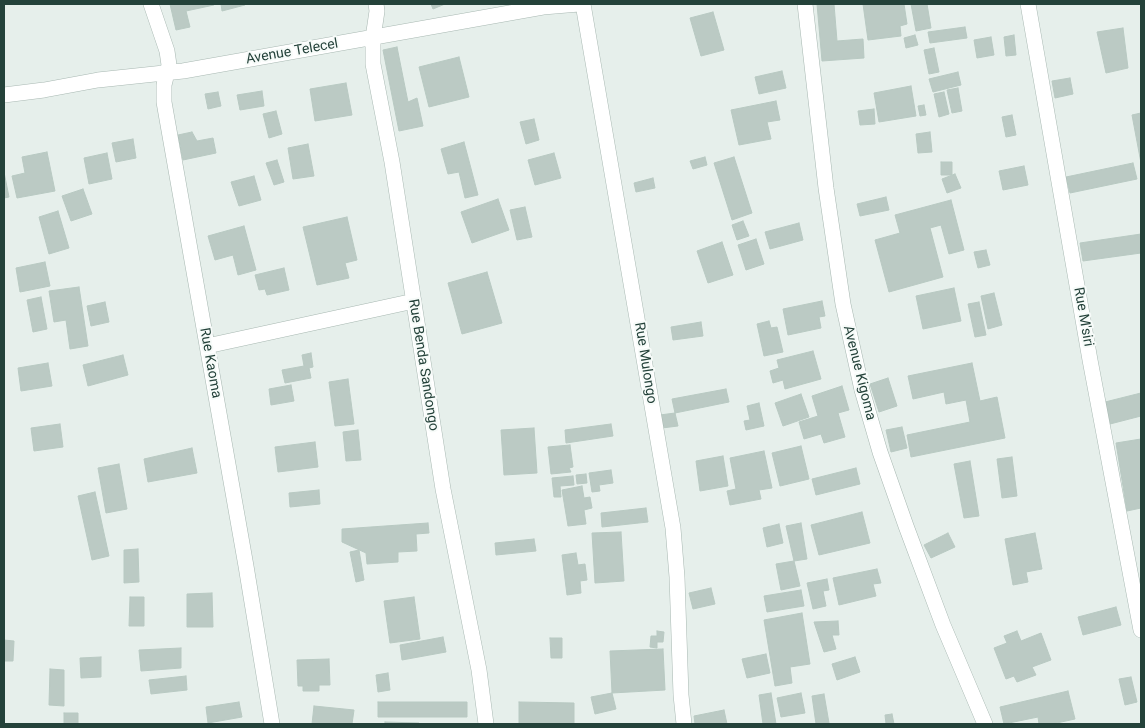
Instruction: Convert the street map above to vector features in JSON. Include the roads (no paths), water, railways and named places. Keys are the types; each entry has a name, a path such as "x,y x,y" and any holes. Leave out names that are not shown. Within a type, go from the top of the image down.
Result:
{"street":[{"name":"Rue Kaoma","path":"151,4 167,51 169,65 164,85 164,102 272,724"},
{"name":"Rue Benda Sandongo","path":"376,4 373,64 392,162 443,489 479,670 486,724"},
{"name":"Avenue Telecel","path":"4,95 98,80 168,73 543,7 579,4"},
{"name":"Rue Mulongo","path":"583,4 673,528 684,724"},
{"name":"Avenue Kigoma","path":"806,4 826,188 843,304 862,390 880,452 906,526 943,625 985,724"},
{"name":"Rue M'siri","path":"1028,4 1090,360 1141,630"},
{"path":"207,346 414,301"}]}
